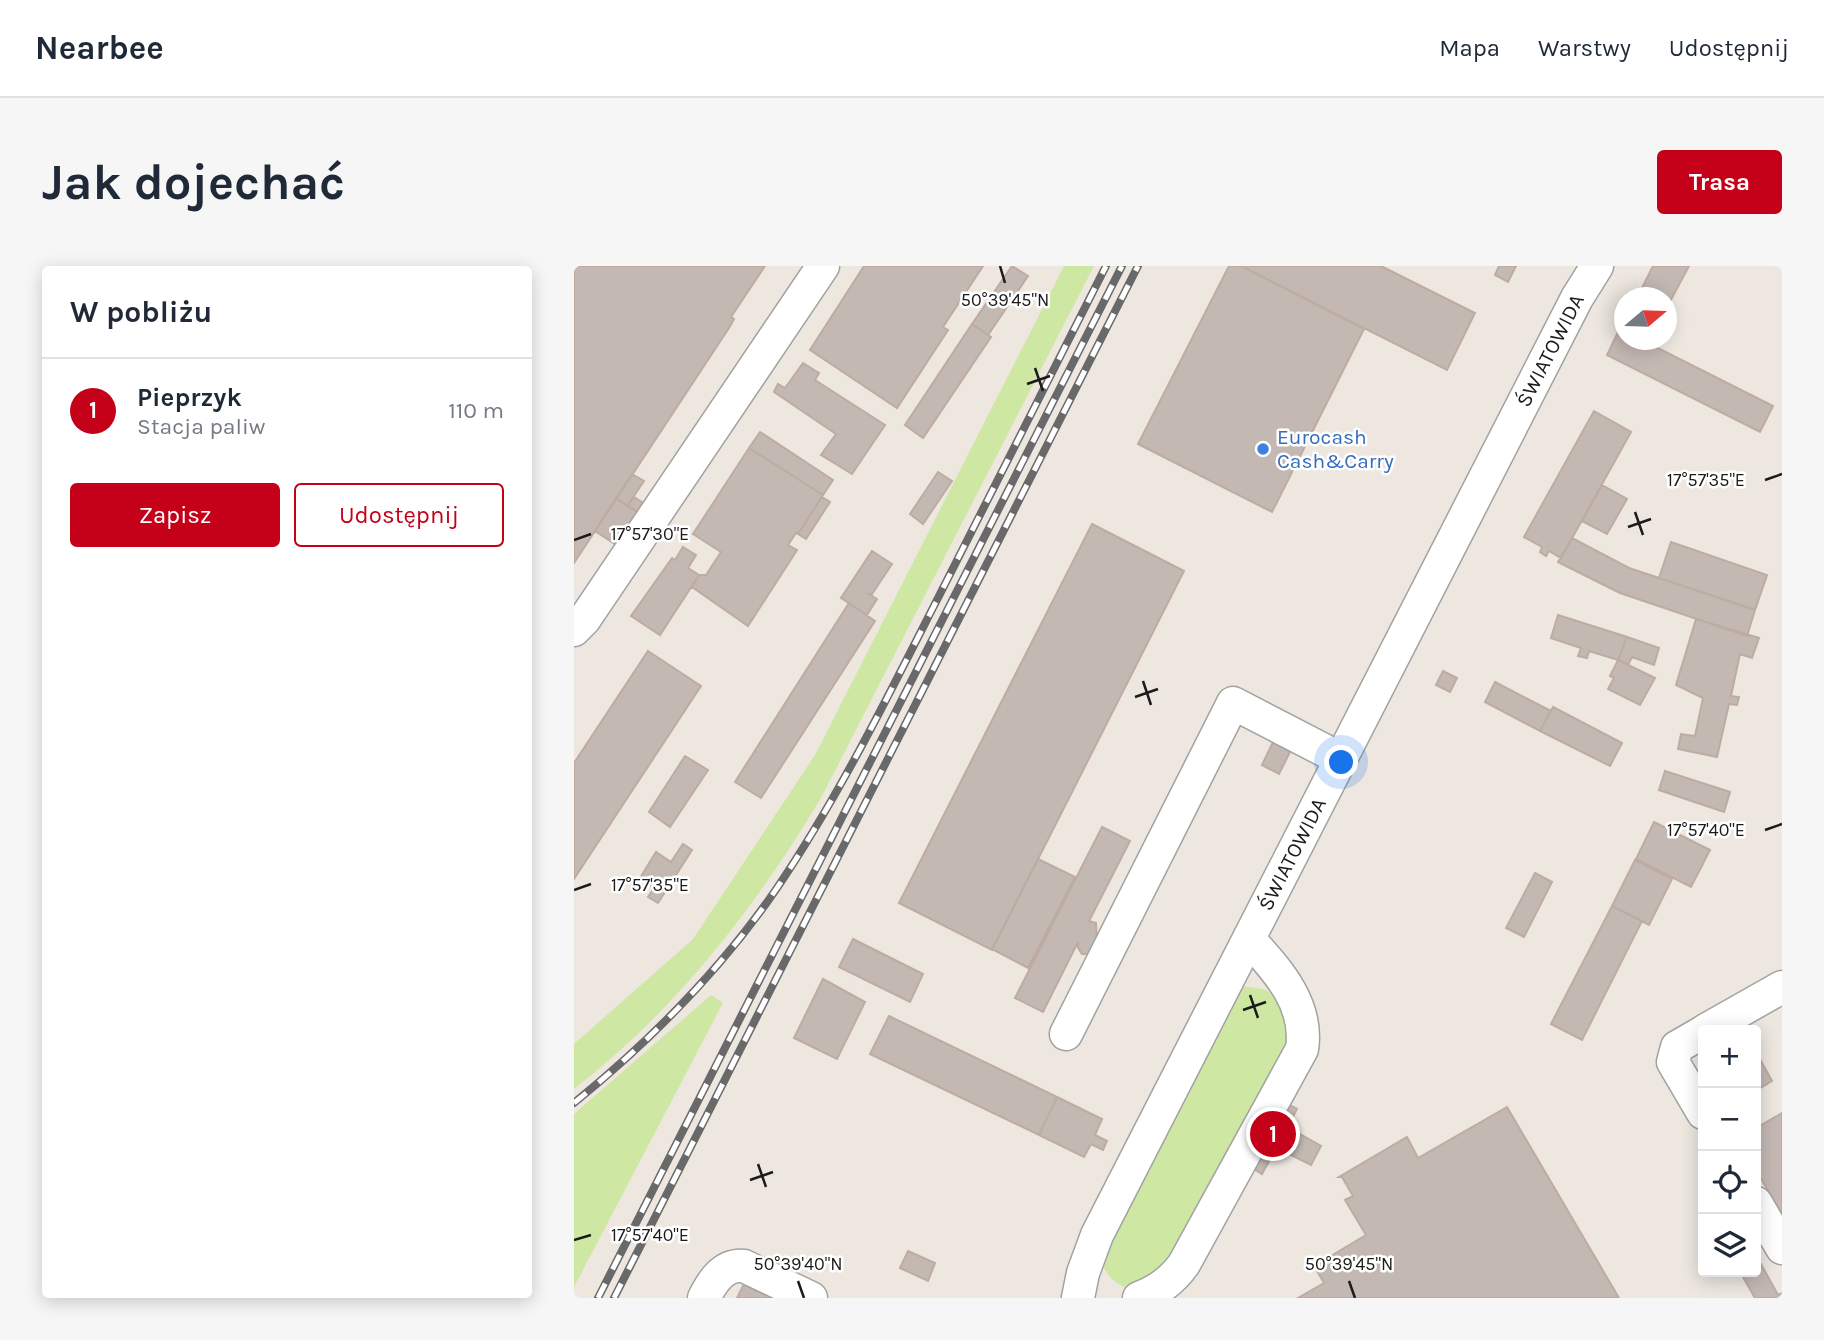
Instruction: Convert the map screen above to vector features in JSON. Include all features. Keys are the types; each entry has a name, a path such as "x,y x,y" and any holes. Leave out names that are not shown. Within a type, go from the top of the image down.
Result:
{"street":[{"path":"574,630 584,620 823,266"},
{"name":"ŚWIATOWIDA","path":"1078,1298 1083,1273 1097,1235 1577,298 1597,266"},
{"path":"1066,1034 1233,703 1341,758"},
{"path":"1139,1298 1151,1294 1170,1281 1184,1264 1302,1049 1302,1021 1291,992 1249,939"},
{"path":"1716,1025 1782,987"},
{"path":"1698,1035 1677,1047 1673,1062 1698,1104"},
{"path":"1761,1212 1782,1248"},
{"path":"704,1298 720,1273 736,1265 744,1266 811,1298"}],"green space":[{"path":"1064,266 1094,266 821,798 769,879 711,955 646,1026 574,1089 574,1044 693,939 815,755"},
{"path":"1242,986 1263,989 1282,999 1294,1032 1170,1268 1129,1289 1111,1277 1093,1247"},
{"path":"711,995 723,1003 574,1287 574,1114"}],"building":[{"path":"574,266 765,266 731,317 734,319 729,328 574,563"},
{"path":"864,266 983,266 943,327 948,330 897,408 810,350"},
{"path":"1012,266 1028,276 988,335 972,324"},
{"path":"1229,266 1241,266 1364,329 1272,512 1138,444"},
{"path":"1245,266 1381,266 1475,313 1447,370"},
{"path":"1499,266 1516,266 1508,282 1495,275"},
{"path":"1653,266 1689,266 1677,288 1642,287"},
{"path":"972,324 991,337 923,438 905,425"},
{"path":"1614,340 1614,350 1662,350 1773,406 1760,432 1607,355"},
{"path":"803,363 819,373 815,380 885,425 852,474 821,455 836,434 774,392 778,384 785,388"},
{"path":"1594,411 1631,432 1561,558 1549,551 1546,556 1540,552 1542,547 1524,537"},
{"path":"760,432 833,480 823,495 749,448"},
{"path":"749,448 823,495 788,545 797,550 748,626 692,587 699,575 706,575 721,552 693,534"},
{"path":"938,472 952,481 923,524 910,514"},
{"path":"632,474 644,481 627,506 616,498"},
{"path":"1602,485 1627,499 1607,534 1582,521"},
{"path":"634,497 645,504 639,513 627,506"},
{"path":"822,497 830,502 806,539 798,534"},
{"path":"616,498 639,513 618,546 595,531"},
{"path":"1092,524 1184,571 992,950 899,903"},
{"path":"1572,538 1629,568 1755,610 1747,636 1620,593 1558,562"},
{"path":"1671,542 1767,575 1755,610 1659,578"},
{"path":"683,547 696,555 688,568 699,575 660,635 631,616 672,558 675,560"},
{"path":"872,551 892,564 872,594 869,594 877,599 867,615 841,598"},
{"path":"849,603 875,621 761,798 735,782"},
{"path":"1558,615 1627,637 1618,660 1589,651 1587,658 1578,656 1581,648 1551,638"},
{"path":"1696,619 1759,638 1752,658 1740,654 1731,696 1739,697 1737,705 1729,704 1717,757 1678,749 1681,734 1695,736 1703,698 1676,685"},
{"path":"1627,637 1659,648 1654,665 1632,657 1628,665 1618,660"},
{"path":"648,651 701,686 574,879 574,763"},
{"path":"1618,660 1655,678 1640,705 1608,689 1614,678 1610,676"},
{"path":"1443,671 1457,678 1450,692 1436,685"},
{"path":"1495,682 1551,711 1540,731 1485,702"},
{"path":"1553,707 1622,743 1610,766 1540,731"},
{"path":"1273,742 1291,750 1279,774 1262,765"},
{"path":"685,756 708,770 670,827 649,812"},
{"path":"1665,771 1730,792 1724,812 1659,790"},
{"path":"1654,822 1710,850 1691,887 1636,859"},
{"path":"1102,827 1130,841 1089,921 1096,923 1097,942 1093,944 1094,948 1090,954 1082,954 1078,942 1043,1012 1015,998"},
{"path":"683,844 692,850 658,903 648,897 654,888 640,878 656,852 671,862"},
{"path":"1038,859 1075,877 1028,968 992,949"},
{"path":"1635,860 1672,879 1649,925 1612,906"},
{"path":"1535,873 1552,882 1524,937 1506,928"},
{"path":"1612,906 1642,921 1582,1040 1551,1024"},
{"path":"853,939 923,974 910,1002 839,967"},
{"path":"823,979 865,1002 837,1059 794,1038"},
{"path":"889,1016 1057,1097 1039,1135 870,1054"},
{"path":"1761,1061 1772,1081 1761,1088"},
{"path":"1057,1097 1102,1119 1095,1135 1107,1141 1103,1150 1091,1144 1084,1157 1039,1135"},
{"path":"1281,1100 1297,1109 1262,1174 1247,1165"},
{"path":"1507,1107 1619,1298 1298,1298 1324,1283 1314,1266 1366,1235 1345,1200 1353,1196 1342,1177 1339,1177 1407,1137 1418,1158"},
{"path":"1782,1113 1782,1215 1761,1179 1761,1125"},
{"path":"1300,1134 1321,1146 1311,1165 1289,1154"},
{"path":"908,1251 935,1263 928,1281 900,1268"},
{"path":"1761,1264 1778,1295 1782,1293 1782,1298 1755,1298 1743,1277 1761,1277"},
{"path":"744,1284 774,1298 737,1298"}],"railway":[{"path":"574,1103 630,1055 708,976 755,918 800,853 883,705 1106,266"},
{"path":"598,1298 1122,266"},
{"path":"614,1298 1138,266"}],"place":[{"name":"Eurocash Cash&Carry","path":"1263,449"},
{"name":"Pieprzyk","path":"1273,1134"}]}
